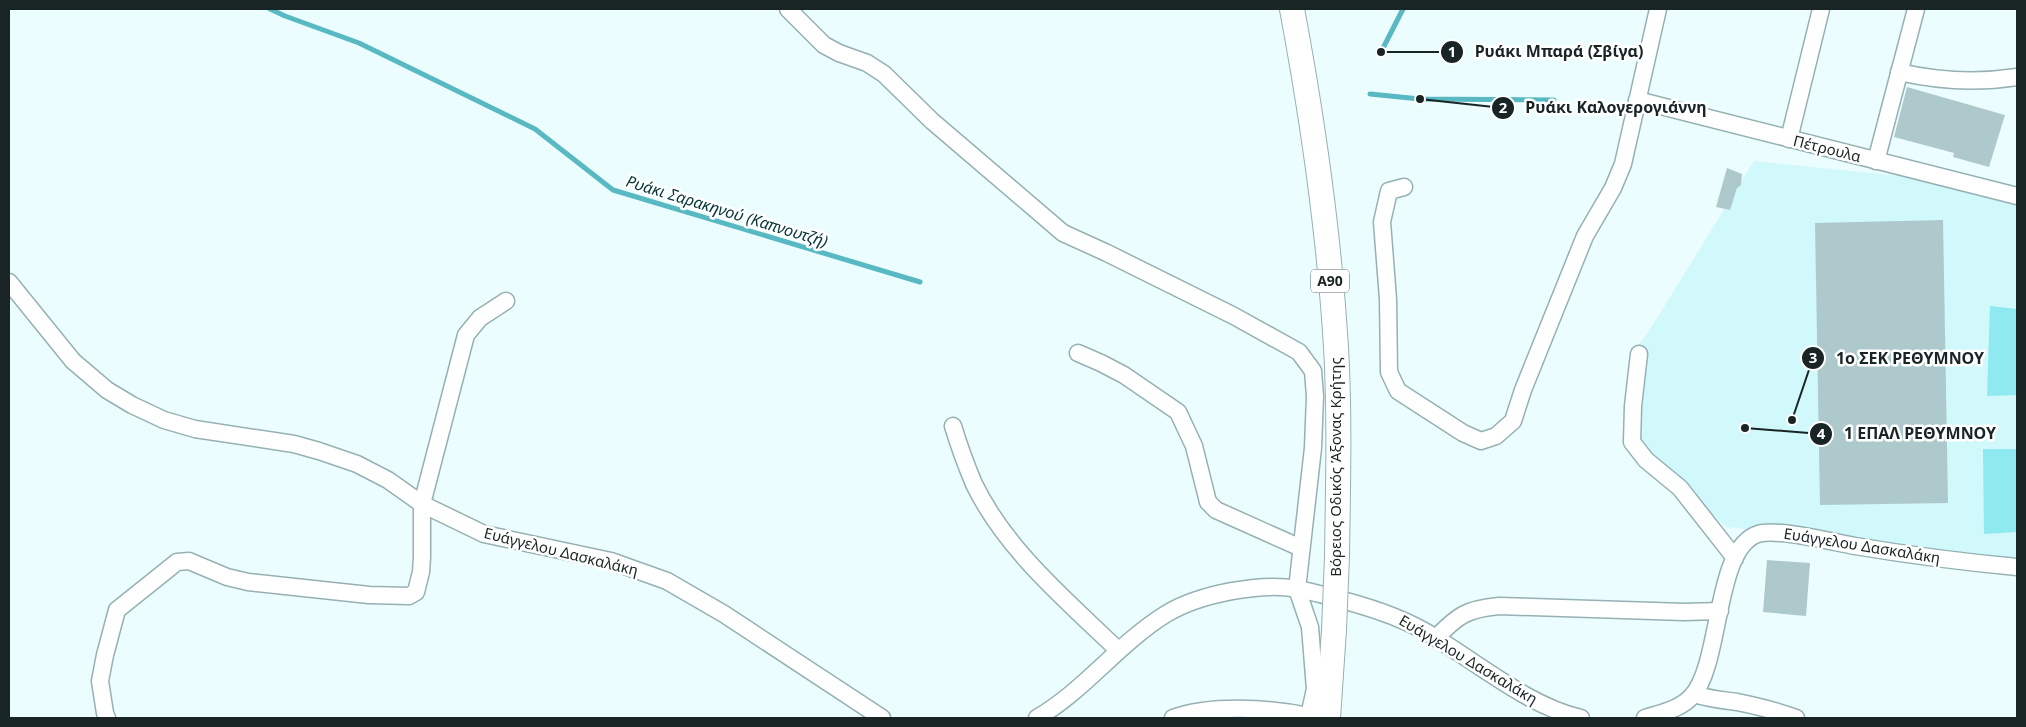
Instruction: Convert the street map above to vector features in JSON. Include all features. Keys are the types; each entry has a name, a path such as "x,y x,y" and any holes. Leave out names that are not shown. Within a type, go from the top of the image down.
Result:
{"highway":[{"name":"Βόρειος Οδικός Άξονας Κρήτης","path":"1292,9 1308,95 1325,217 1335,338 1339,439 1334,630 1315,718"}],"street":[{"path":"788,9 824,45 839,53 867,63 884,74 932,121 1063,233 1234,316 1299,352 1313,371 1316,396 1313,448 1297,589 1310,627 1315,689 1315,718 1284,711 1226,708 1173,718"},
{"path":"1404,187 1390,191 1382,222 1388,299 1389,372 1398,391 1464,433 1482,440 1496,436 1513,421 1523,390 1585,236 1613,188 1623,164 1658,9"},
{"path":"1789,139 1821,9"},
{"path":"1876,161 1916,9"},
{"path":"1899,72 1920,77 1950,80 2017,77"},
{"name":"Πέτρουλα","path":"1637,100 2017,196"},
{"name":"Ευάγγελου Δασκαλάκη","path":"9,282 73,360 107,390 132,405 164,420 196,429 294,444 319,450 357,464 388,480 422,504 484,534 610,561 667,581 724,614 882,718"},
{"path":"107,718 104,713 100,681 117,610 178,562 189,561 227,577 248,582 369,595 409,596 416,592 421,572 422,504 466,334 480,318 506,301"},
{"path":"1078,354 1101,363 1124,376 1178,412 1194,446 1208,502 1216,510 1301,548"},
{"path":"1639,354 1633,406 1632,442 1646,460 1680,488 1735,558"},
{"path":"954,426 975,484 1004,531 1029,563 1118,650"},
{"name":"Ευάγγελου Δασκαλάκη","path":"1694,694 1706,665 1726,579 1735,558 1748,540 1756,534 1777,533 1896,552 2017,567"},
{"name":"Ευάγγελου Δασκαλάκη","path":"1037,718 1084,682 1118,650 1167,614 1205,597 1253,588 1297,589 1400,618 1436,638 1545,706 1563,714 1581,718"},
{"path":"1436,638 1457,618 1477,608 1499,606 1664,612 1720,611"},
{"path":"1645,718 1681,705 1694,694 1708,699 1739,703 1780,712 1796,718"}],"shaded area":[{"path":"1754,161 2017,188 2017,558 1726,527 1644,450 1631,450 1624,431 1633,352 1649,331"},
{"path":"1990,306 2017,309 2017,395 1987,396"},
{"path":"1983,449 2017,449 2017,532 1984,534"}],"building":[{"path":"1907,87 2005,115 1989,167 1953,157 1954,153 1894,137"},
{"path":"1727,168 1742,174 1741,185 1737,188 1730,210 1716,207"},
{"path":"1943,220 1948,503 1820,505 1815,223"},
{"path":"1767,560 1810,563 1806,616 1763,612"}],"waterway":[{"name":"Ρυάκι Σαρακηνού (Καπνουτζή)","path":"270,9 359,43 535,129 613,190 920,282"},
{"path":"1381,52 1403,9"},
{"path":"1370,94 1420,99 1554,100"}],"place":[{"name":"Ρυάκι Μπαρά (Σβίγα)","path":"1381,52"},
{"name":"Ρυάκι Καλογερογιάννη","path":"1420,99"},
{"name":"1ο ΣΕΚ ΡΕΘΥΜΝΟΥ","path":"1792,420"},
{"name":"1 ΕΠΑΛ ΡΕΘΥΜΝΟΥ","path":"1745,428"}]}
